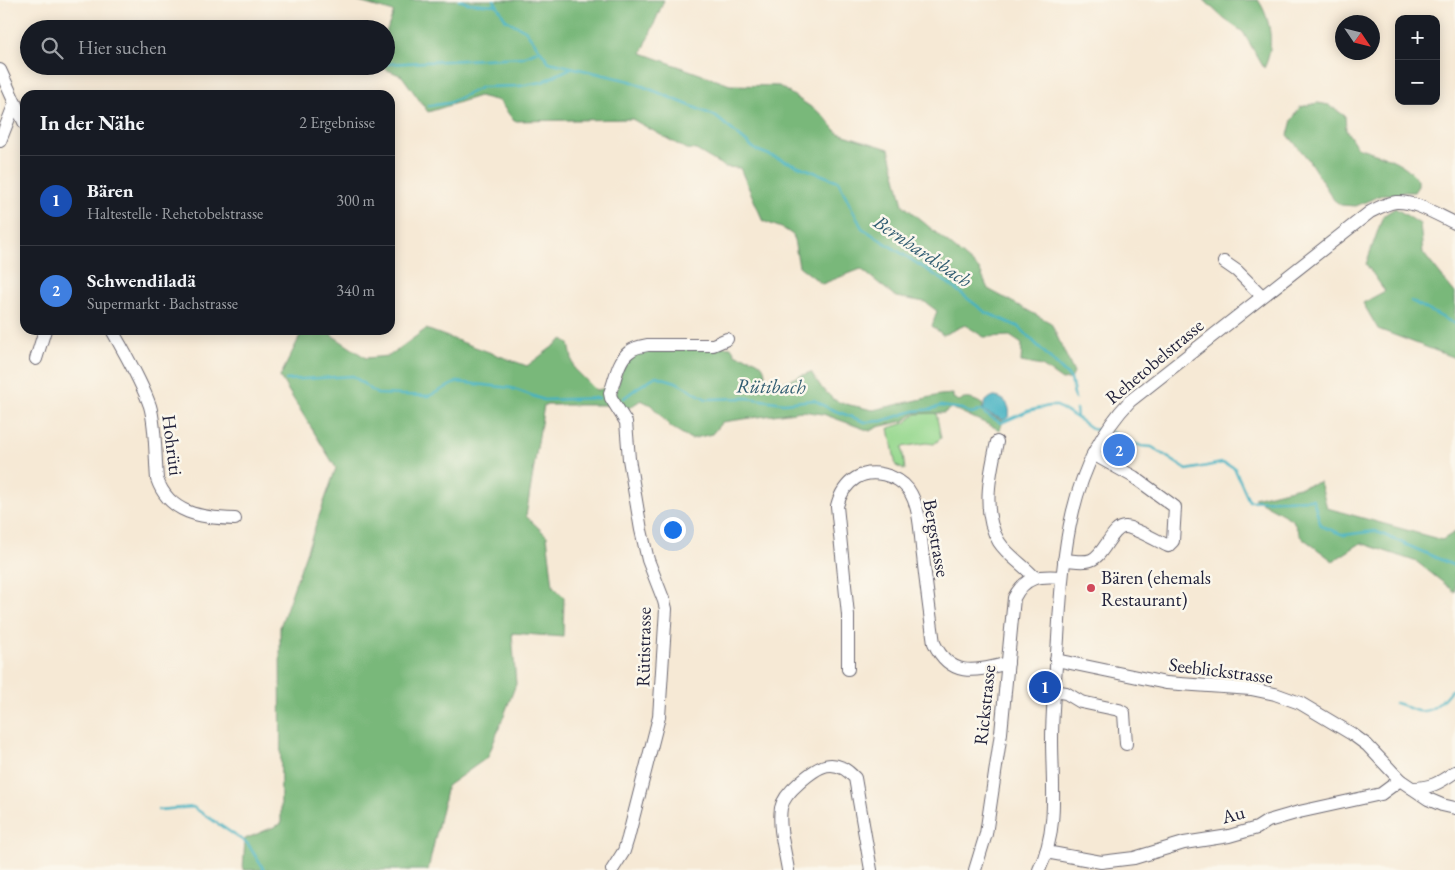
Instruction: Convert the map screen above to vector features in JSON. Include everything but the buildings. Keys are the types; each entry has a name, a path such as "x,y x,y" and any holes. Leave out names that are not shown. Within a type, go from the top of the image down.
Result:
{"street":[{"path":"0,70 20,112"},
{"path":"0,141 16,102"},
{"name":"Rehetobelstrasse","path":"1039,870 1049,844 1053,806 1052,736 1054,691 1062,577 1067,536 1072,512 1085,473 1106,431 1130,401 1356,222 1383,205 1396,202 1417,206 1455,223"},
{"path":"1224,262 1237,271 1262,296"},
{"path":"36,358 43,335"},
{"name":"Hohrüti","path":"115,335 130,362 149,406 152,417 157,479 166,498 190,512 208,518 235,519"},
{"name":"Rütistrasse","path":"612,870 624,851 628,838 659,717 666,609 648,560 641,530 629,459 626,422 611,398 610,393 621,362 634,349 648,346 714,345 727,339"},
{"path":"997,442 990,475 991,524 1000,542 1035,578 1046,576 1062,577"},
{"path":"1064,560 1089,561 1096,557 1105,548 1117,528 1123,526 1168,546 1173,540 1175,508 1134,477 1093,454"},
{"name":"Bergstrasse","path":"848,669 848,615 837,506 840,495 846,487 857,477 866,474 887,475 897,480 908,490 913,498 918,522 934,643 940,655 954,665 972,671 1008,663"},
{"name":"Rickstrasse","path":"975,870 986,834 994,785 1014,598 1022,586 1035,578"},
{"name":"Seeblickstrasse","path":"1056,660 1166,683 1251,689 1275,694 1300,703 1352,734 1400,780 1428,799 1455,808"},
{"path":"1054,691 1062,691 1081,702 1119,710 1124,713 1126,744"},
{"path":"788,870 780,816 782,805 792,790 815,770 826,765 838,765 848,770 855,778 871,870"},
{"path":"1412,788 1425,788 1437,784 1455,772"},
{"name":"Au","path":"1046,852 1067,862 1101,862 1134,858 1184,843 1228,836 1257,828 1265,822 1299,812 1381,794 1400,780"}],"green space":[{"path":"352,0 664,0 642,53 730,85 779,86 823,115 838,133 889,149 903,205 979,269 988,289 1051,323 1074,373 1071,379 1062,380 1042,366 1021,362 1022,344 1010,336 984,337 965,325 943,335 932,326 937,311 925,302 896,297 861,269 822,284 799,266 793,235 784,229 763,221 740,168 725,167 696,150 686,149 632,119 514,121 499,101 479,96 428,112 402,76 395,73 395,20 391,20 394,12"},
{"path":"1204,0 1258,0 1266,15 1270,33 1270,51 1264,68 1243,32 1224,19"},
{"path":"1318,103 1329,105 1345,116 1346,130 1357,147 1391,159 1412,173 1418,180 1418,186 1414,192 1403,192 1398,195 1384,194 1356,206 1341,205 1334,200 1308,159 1288,135 1292,120 1300,107"},
{"path":"1395,208 1420,224 1423,253 1455,293 1455,358 1378,329 1363,303 1385,291 1366,264 1383,216"},
{"path":"426,329 527,366 563,339 569,344 574,368 596,390 608,388 610,405 544,405 526,516 547,536 553,586 564,597 563,637 512,633 516,684 488,757 447,786 428,870 243,870 245,839 281,824 280,627 336,468 280,377 301,335 332,335 366,358 389,356"},
{"path":"731,347 736,355 756,360 763,366 765,377 775,385 811,372 821,387 833,399 841,403 873,410 940,395 953,394 953,398 959,401 968,399 983,404 982,409 986,414 1003,421 1000,430 952,408 944,413 915,413 904,421 877,427 870,431 823,414 802,411 722,422 712,434 691,439 671,427 651,405 641,400 624,411 614,398 624,364 638,350"},
{"path":"936,413 941,438 934,444 926,443 902,447 905,470 896,466 889,428 905,423 916,414"},
{"path":"1320,482 1327,508 1442,540 1455,532 1455,592 1417,562 1361,543 1333,561 1300,536 1293,520 1254,498"}],"water":[{"path":"991,397 1002,399 1007,404 1009,416 1004,420 987,413 983,409 986,401"}],"waterway":[{"path":"459,0 467,3 497,5"},
{"name":"Bernhardsbach","path":"494,0 506,20 525,30 549,62 630,81 715,116 756,150 838,181 862,228 949,284 985,312 1019,327 1071,379 1075,399"},
{"path":"395,64 523,57 540,50"},
{"path":"428,106 449,103 482,87 519,86 542,82 571,68"},
{"path":"1411,301 1455,324"},
{"name":"Rütibach","path":"286,380 353,376 377,394 429,396 457,382 511,388 544,400 599,398"},
{"name":"Rütibach","path":"624,398 656,376 676,382 706,399 747,398 784,403 814,400 828,408 865,422 882,421 914,411 941,406 962,409 972,414 982,410 985,414 1001,423 1028,411 1049,406 1057,406 1077,418"},
{"name":"Bernhardsbach","path":"1076,409 1077,418 1092,429 1103,431"},
{"name":"Bernhardsbach","path":"1111,432 1141,446 1152,447 1187,470 1222,463 1234,467 1249,501 1313,499 1321,526 1344,535 1375,531 1455,566"},
{"path":"1395,703 1414,710 1425,711 1444,699 1451,690 1455,690"},
{"path":"158,810 193,807 248,844 264,870"}],"place":[{"name":"Schwendiladä","path":"1119,450"},
{"name":"Bären (ehemals Restaurant)","path":"1091,588"},
{"name":"Bären","path":"1045,687"}]}
